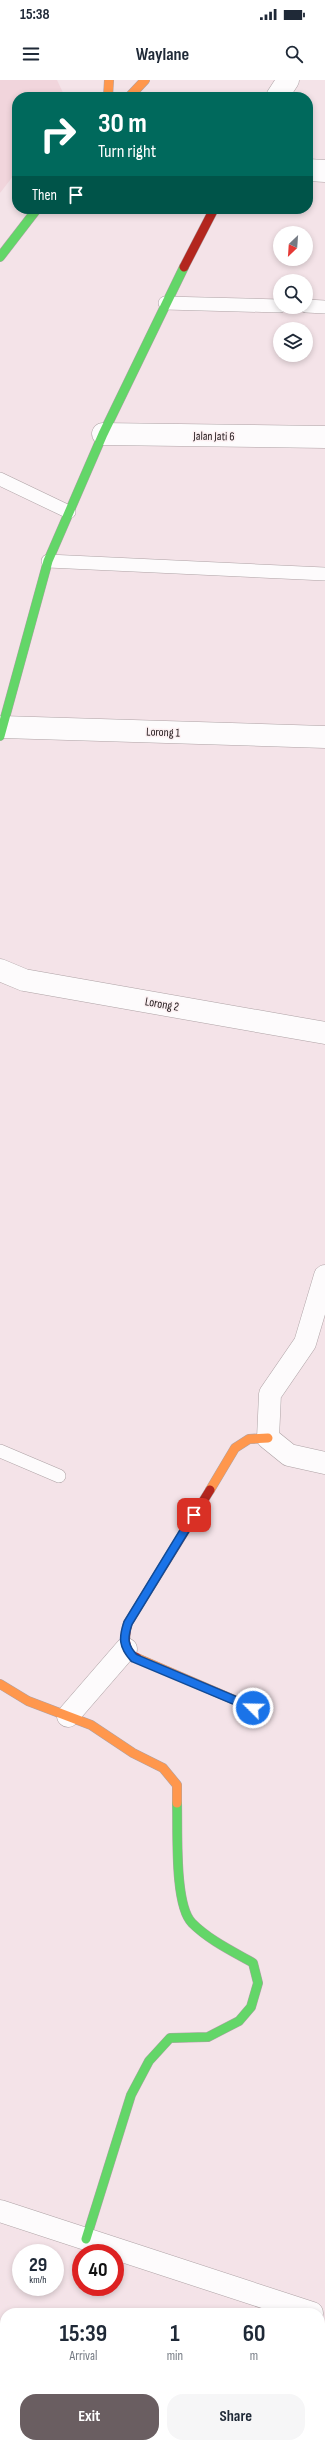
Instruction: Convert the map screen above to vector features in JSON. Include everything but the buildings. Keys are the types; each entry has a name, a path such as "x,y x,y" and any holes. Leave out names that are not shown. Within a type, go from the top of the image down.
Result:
{"street":[{"path":"108,92 109,80"},
{"path":"134,92 145,80"},
{"path":"280,92 288,80"},
{"path":"313,170 325,171"},
{"path":"0,258 33,214"},
{"path":"1,730 48,561 103,434 165,303 211,214"},
{"name":"Jalan Jati 6","path":"103,434 325,437"},
{"name":"Lorong 1","path":"1,730 325,737"},
{"name":"Lorong 2","path":"0,970 24,980 325,1033"},
{"path":"268,1438 270,1394 305,1343 325,1276"},
{"path":"253,1708 134,1658 126,1649 123,1636 128,1623 235,1448 249,1439 268,1438 289,1455 325,1463"},
{"path":"68,1716 126,1649"},
{"path":"0,1684 28,1701 91,1725 133,1753 163,1768 177,1785 179,1890 190,1922 208,1937 253,1963 258,1983 251,2007 239,2021 208,2037 170,2038 149,2061 131,2095 86,2239"},
{"path":"0,2211 297,2308"}],"lane":[{"path":"165,303 273,306"},
{"path":"313,306 325,307"},
{"path":"0,479 69,512"},
{"path":"48,561 325,574"},
{"path":"0,1451 59,1476"}],"shaded area":[{"path":"0,80 57,80 63,92 12,92 12,177 0,193"}],"traffic: fast":[{"path":"0,257 33,214"},
{"path":"0,736 48,561 103,434 184,267"},
{"path":"86,2239 131,2095 149,2061 170,2038 208,2037 239,2021 251,2007 258,1983 253,1963 206,1935 192,1923 186,1914 182,1900 178,1866 177,1803"}],"traffic: slow":[{"path":"108,92 109,80"},
{"path":"134,92 145,80"},
{"path":"210,1490 235,1448 249,1439 268,1438"},
{"path":"137,1658 253,1708"},
{"path":"0,1684 28,1701 91,1725 133,1753 163,1768 177,1785 177,1803"}],"traffic: jam":[{"path":"184,267 211,214"},
{"path":"137,1658 129,1652 127,1647 125,1638 128,1623 210,1490"}],"route":[{"path":"194,1515 128,1623 123,1636 126,1649 134,1658 253,1708"}]}
